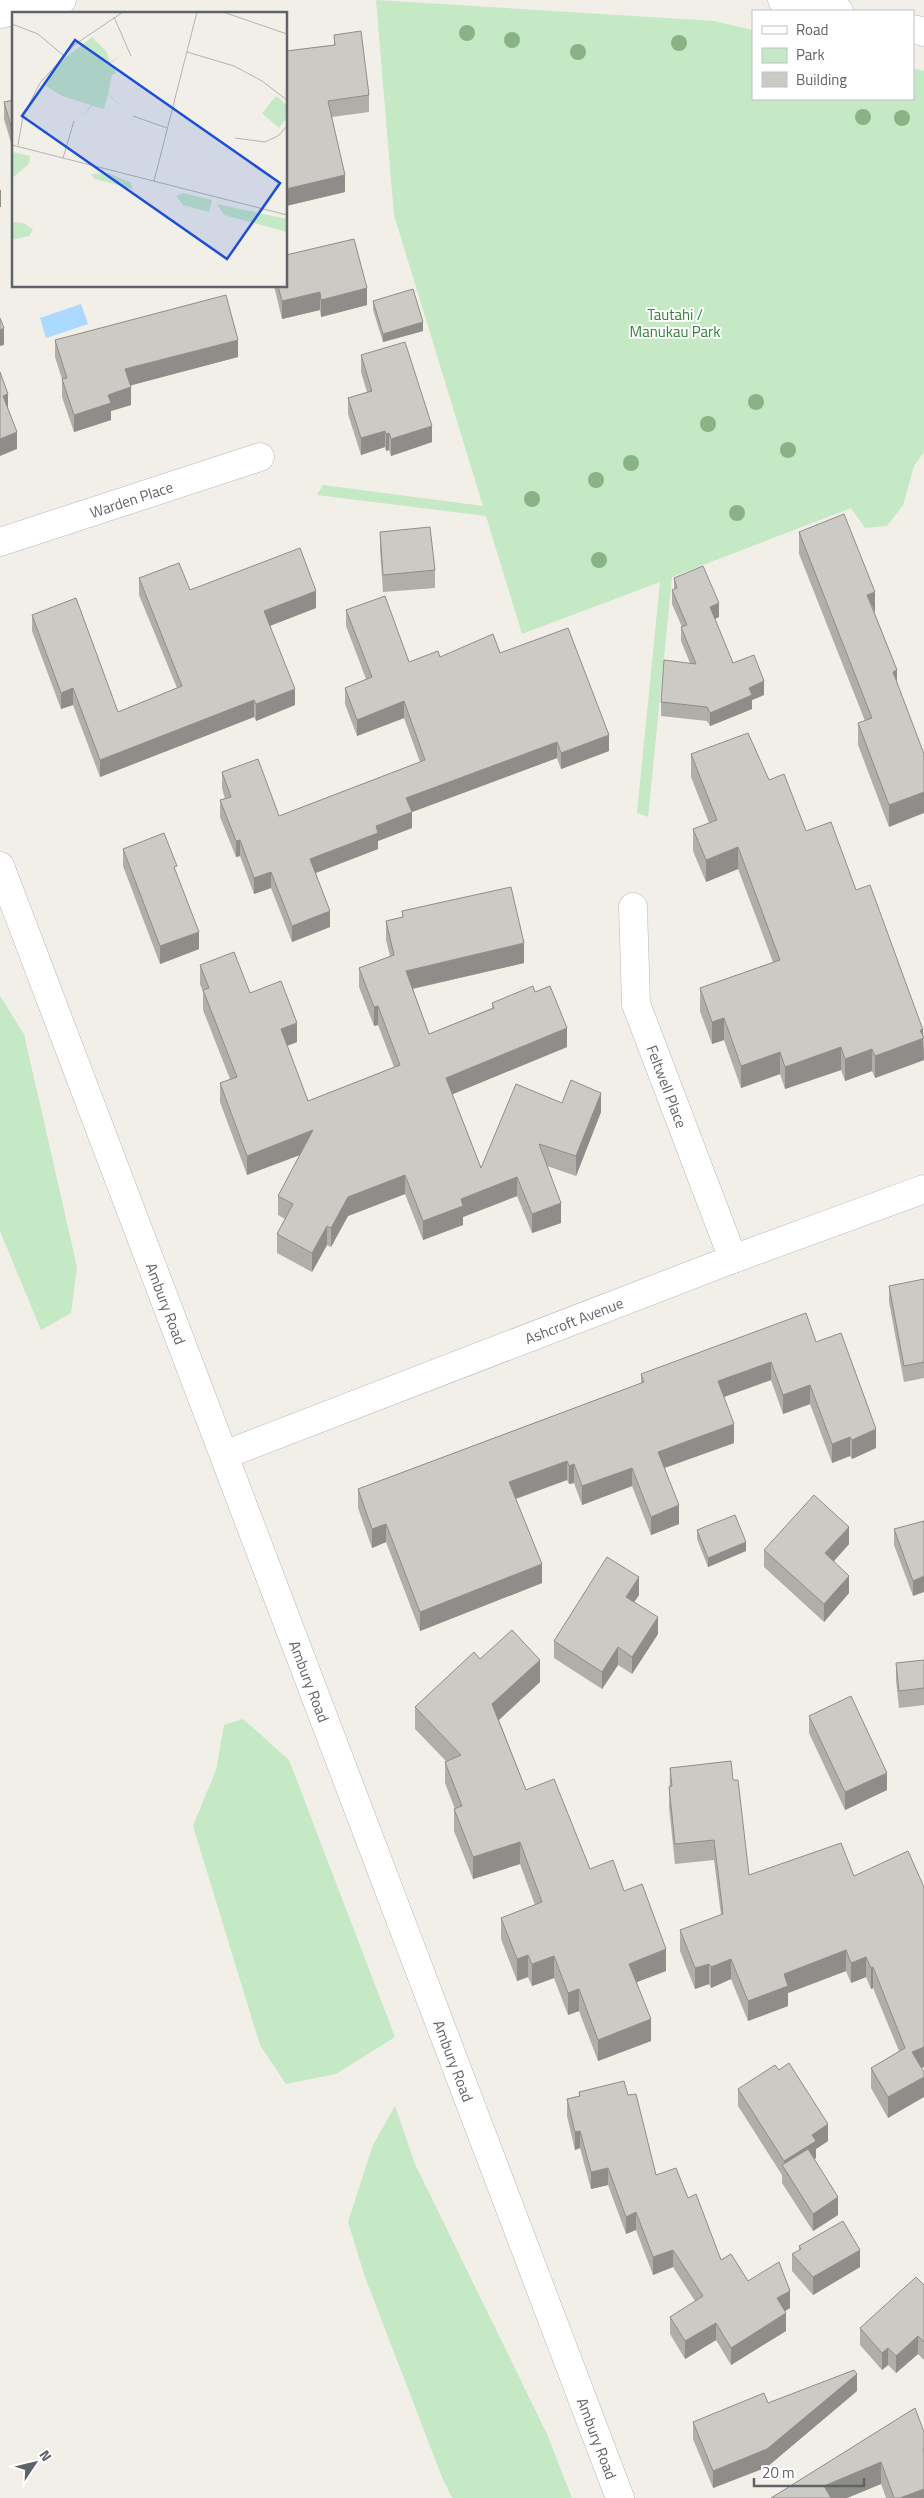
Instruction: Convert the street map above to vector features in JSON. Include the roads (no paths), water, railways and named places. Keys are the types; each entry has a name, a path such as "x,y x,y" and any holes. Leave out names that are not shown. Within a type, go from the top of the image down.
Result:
{"street":[{"path":"0,14 62,0"},
{"path":"782,0 834,10"},
{"name":"Warden Place","path":"0,542 260,457"},
{"name":"Ambury Road","path":"0,866 620,2498"},
{"name":"Feltwell Place","path":"633,907 636,1004 732,1259"},
{"name":"Ashcroft Avenue","path":"224,1455 732,1259 924,1189"}],"water":[{"path":"81,304 88,324 46,338 40,318"}],"park label":[{"name":"Tautahi / Manukau Park","path":"675,322"}]}
